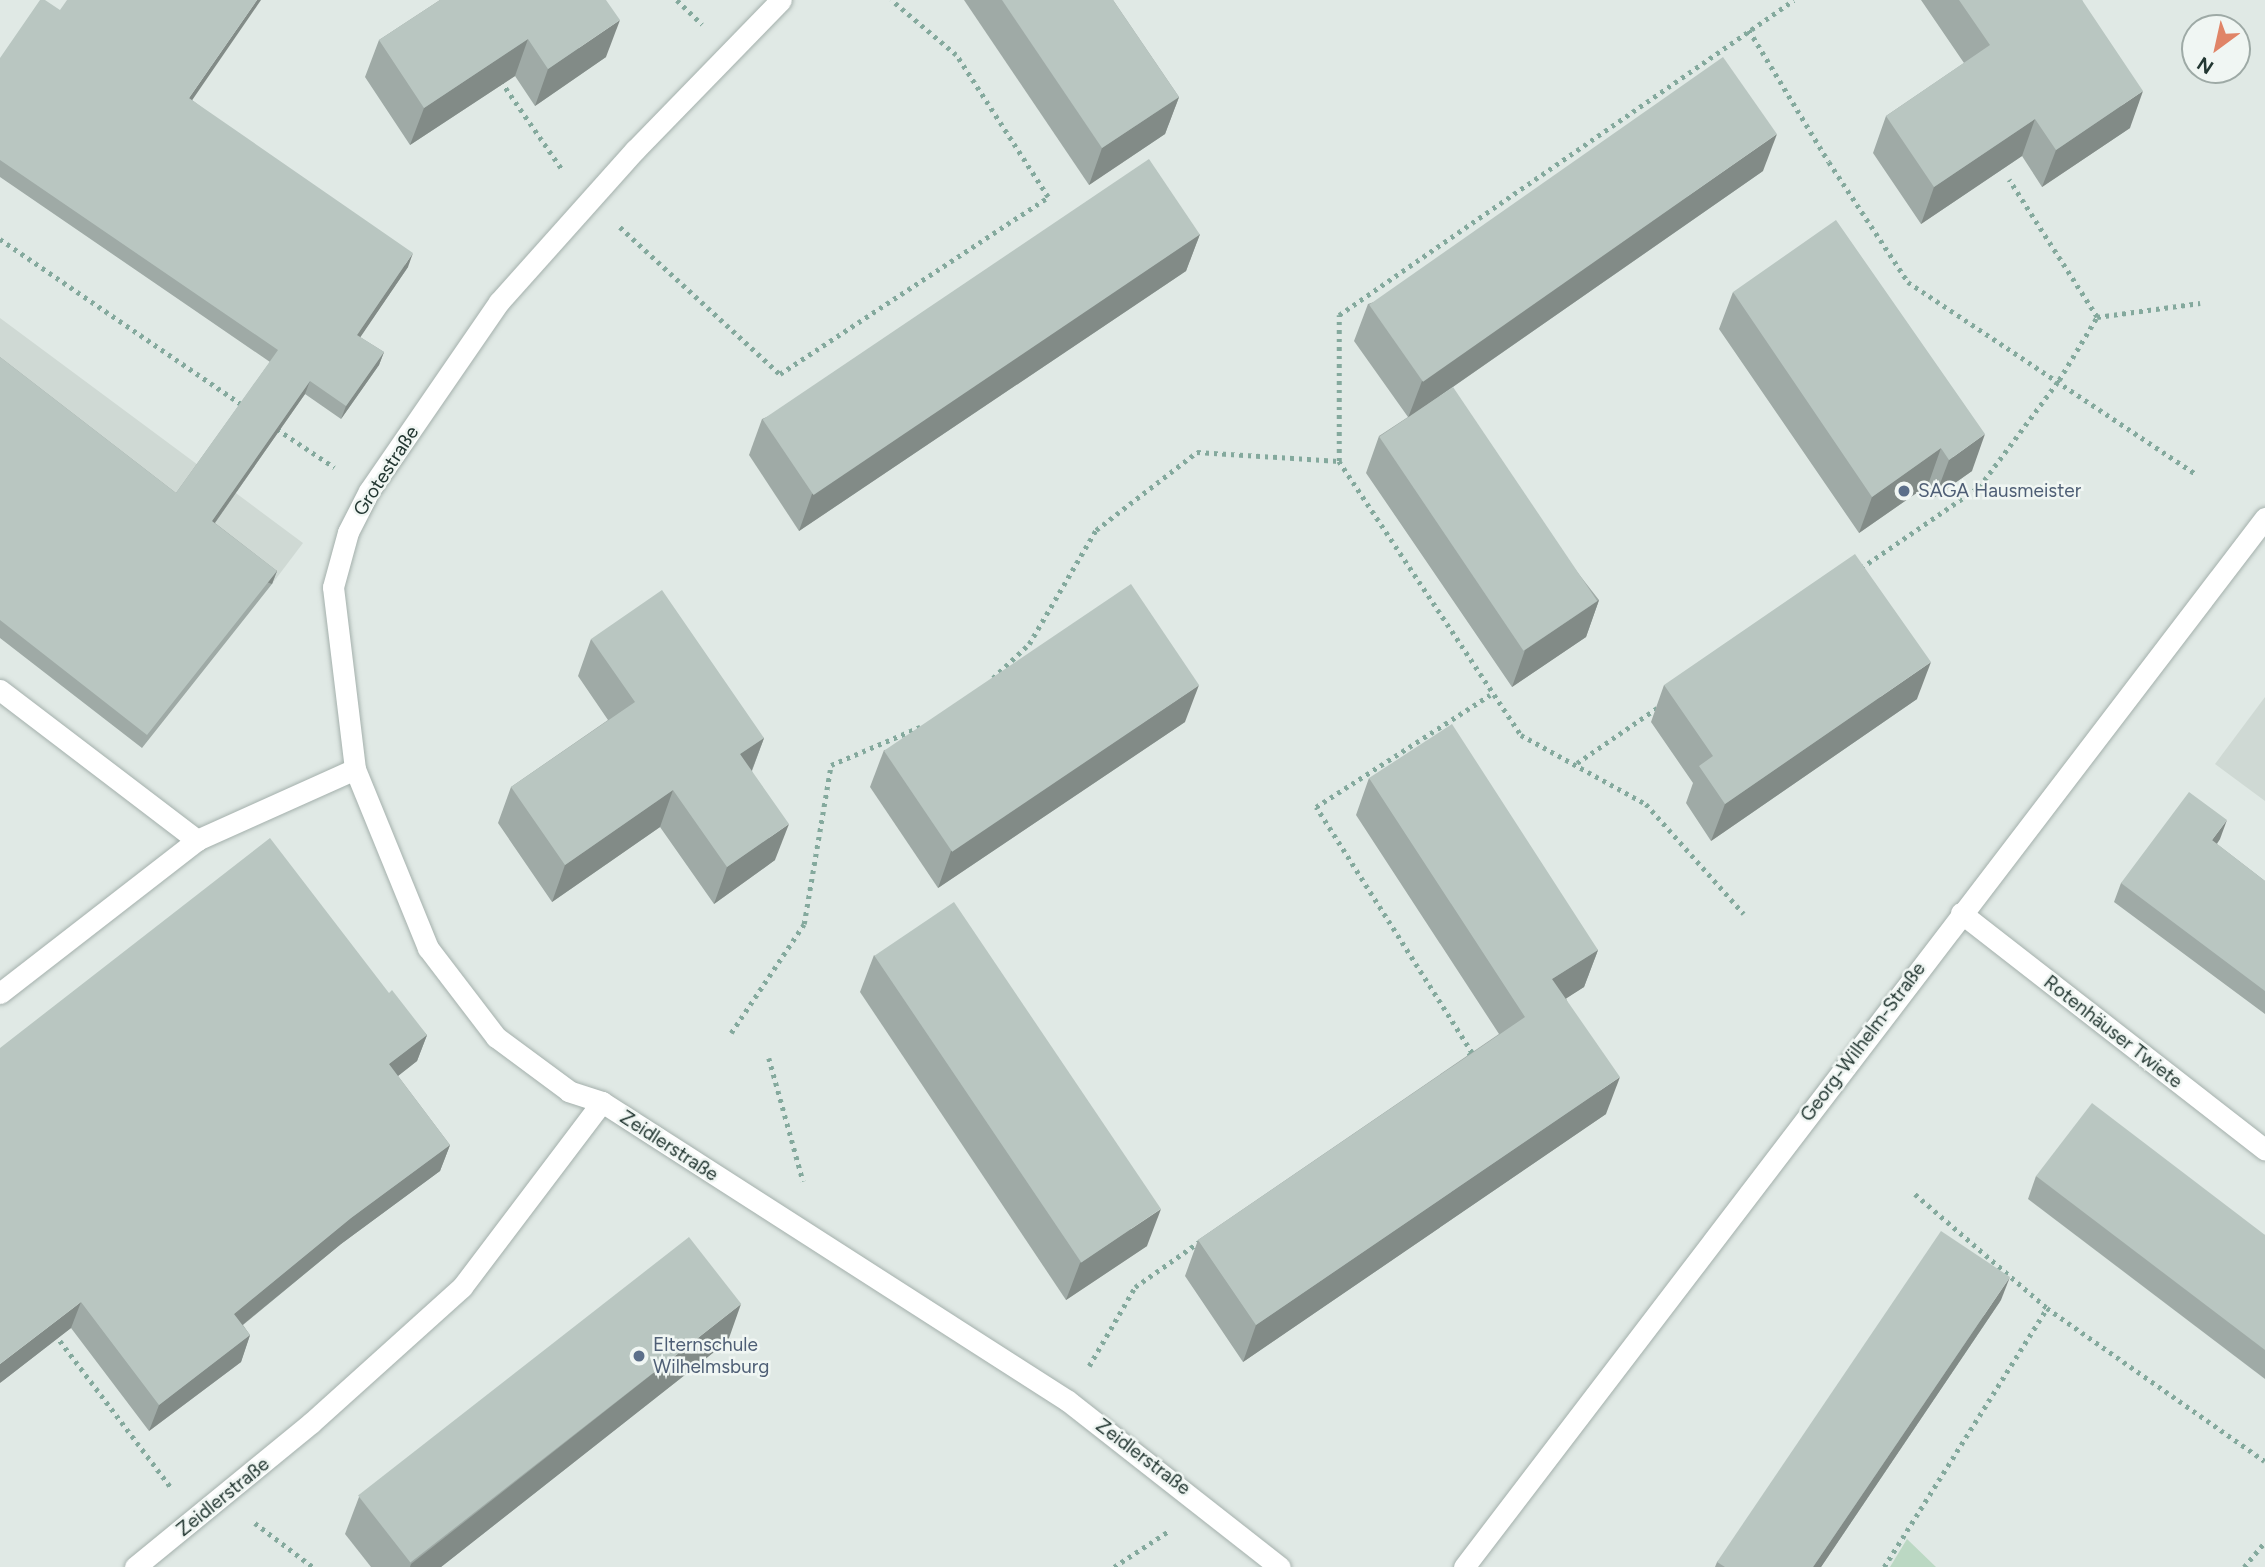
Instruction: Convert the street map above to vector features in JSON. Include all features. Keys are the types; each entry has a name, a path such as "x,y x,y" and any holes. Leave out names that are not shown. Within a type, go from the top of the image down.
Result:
{"street":[{"name":"Grotestraße","path":"602,1102 569,1091 496,1037 428,948 355,769 333,587 348,532 369,491 499,302 781,0"},
{"name":"Georg-Wilhelm-Straße","path":"1464,1567 2265,518"},
{"path":"0,690 197,840"},
{"path":"0,993 197,840 355,769"},
{"name":"Rotenhäuser Twiete","path":"1961,913 2265,1150"},
{"name":"Zeidlerstraße","path":"135,1567 222,1498 462,1287 602,1102 1068,1401 1204,1504 1280,1567"}],"path":[{"path":"495,73 556,163 592,200 780,374 1048,197 957,55 891,0"},
{"path":"1744,914 1646,804 1577,763 1521,736 1490,695 1339,461 1339,315 1794,0"},
{"path":"1749,30 1908,282 2059,380 2194,473"},
{"path":"2008,180 2097,317"},
{"path":"0,239 249,409"},
{"path":"2097,317 2200,303"},
{"path":"1853,574 1979,487 2059,380 2097,317"},
{"path":"271,425 369,491"},
{"path":"984,686 1029,645 1096,530 1197,452 1339,461"},
{"path":"1461,1061 1472,1053 1316,807 1490,695"},
{"path":"1577,763 1669,700"},
{"path":"731,1032 804,924 831,765 931,722"},
{"path":"769,1058 823,1246"},
{"path":"1914,1194 2047,1308 2265,1461"},
{"path":"1068,1401 1135,1287 1202,1240"},
{"path":"1884,1567 2047,1308"},
{"path":"50,1327 195,1520"},
{"path":"222,1498 313,1567"},
{"path":"1114,1567 1204,1504"},
{"path":"2244,1567 2265,1542"}],"shaded area":[{"path":"0,318 303,543 272,584 0,374"},
{"path":"2265,697 2265,801 2215,764"}],"green space":[{"path":"1907,1539 1936,1567 1890,1567"}],"building":[{"path":"40,0 45,0 60,10 67,0 257,0 189,98 413,253 357,335 384,352 346,406 310,381 212,521 277,571 147,735 0,620 0,357 176,493 278,350 0,160 0,58"},
{"path":"440,0 606,0 620,20 548,69 528,39 424,108 379,40"},
{"path":"1002,0 1113,0 1179,97 1102,148"},
{"path":"1959,0 2082,0 2143,91 2056,150 2035,119 1934,187 1886,116 1990,45"},
{"path":"1723,57 1777,134 1423,382 1369,305"},
{"path":"1149,159 1200,234 814,495 763,420"},
{"path":"1836,220 1985,434 1949,460 1941,448 1872,497 1733,292"},
{"path":"1453,387 1597,601 1523,651 1379,437"},
{"path":"1855,554 1931,662 1725,804 1699,766 1713,756 1664,685"},
{"path":"1131,584 1199,685 952,852 884,751"},
{"path":"662,590 764,738 740,754 789,824 727,867 673,790 565,865 511,787 635,702 591,639"},
{"path":"1452,724 1598,950 1552,979 1620,1077 1256,1325 1198,1240 1525,1017 1369,778"},
{"path":"2189,792 2227,820 2212,840 2265,881 2265,991 2121,883"},
{"path":"270,838 389,993 392,990 427,1035 389,1064 450,1145 351,1218 234,1314 250,1335 159,1405 81,1302 0,1364 0,1048"},
{"path":"954,902 1161,1209 1081,1262 874,956"},
{"path":"2092,1103 2265,1235 2265,1350 2036,1176"},
{"path":"1941,1231 2010,1277 1813,1567 1725,1567 1717,1562"},
{"path":"689,1237 741,1304 410,1563 358,1496"}],"place":[{"name":"SAGA Hausmeister","path":"1904,491"},
{"name":"Elternschule Wilhelmsburg","path":"639,1356"}]}
